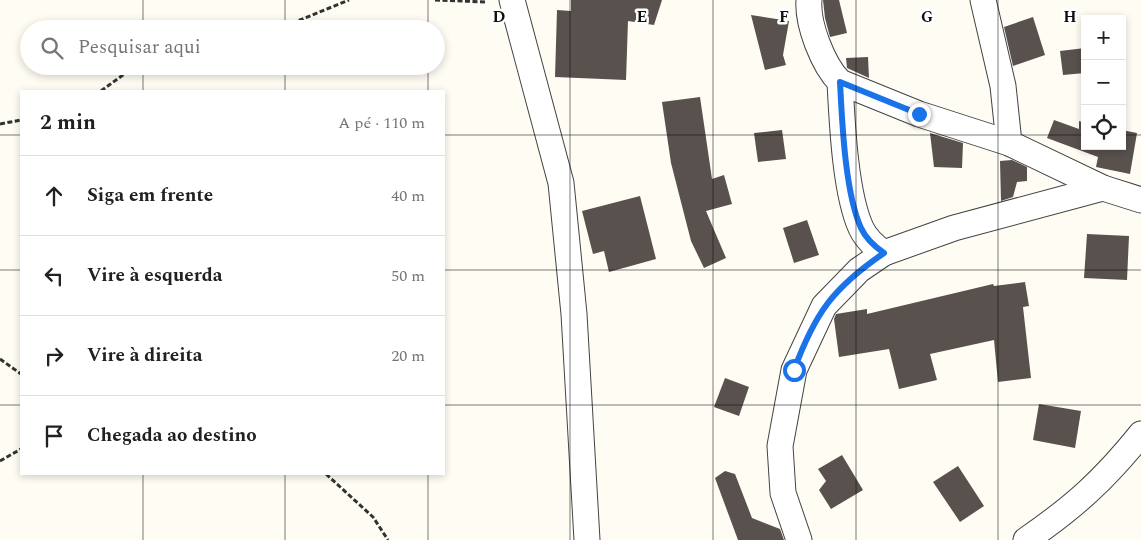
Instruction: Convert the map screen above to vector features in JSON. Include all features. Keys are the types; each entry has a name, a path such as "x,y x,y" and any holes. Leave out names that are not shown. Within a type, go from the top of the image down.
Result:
{"street":[{"path":"810,0 809,10 814,38 834,76 840,82 919,114 1009,143 1103,188 1141,200"},
{"path":"983,0 1003,86 1009,143"},
{"path":"512,2 561,183 574,314 587,540"},
{"path":"840,82 845,150 854,204 861,228 872,245 884,253"},
{"path":"799,540 783,493 780,454 794,370 824,306 859,270 884,253 954,228 1103,188"},
{"path":"1026,540 1075,504 1111,471 1141,434"}],"path":[{"path":"300,20 349,0"},
{"path":"436,0 512,2"},
{"path":"102,90 123,75"},
{"path":"0,124 20,120"},
{"path":"0,360 20,373"},
{"path":"0,461 20,450"},
{"path":"327,475 372,518 388,540"}],"building":[{"path":"571,0 662,0 654,25 628,21 626,80 555,77 557,10 571,11"},
{"path":"823,0 839,0 847,33 830,37"},
{"path":"751,15 789,21 783,55 786,65 765,70"},
{"path":"1033,17 1045,55 1013,66 1004,27"},
{"path":"1081,48 1081,73 1063,75 1060,51"},
{"path":"868,57 869,78 847,68 846,58"},
{"path":"700,97 712,179 724,175 732,204 706,211 726,258 704,268 691,241 671,163 662,102"},
{"path":"1054,120 1079,129 1079,121 1081,122 1081,150 1126,150 1126,131 1137,133 1130,174 1096,167 1098,157 1047,138"},
{"path":"782,130 786,159 758,162 754,133"},
{"path":"930,133 963,143 962,168 934,167"},
{"path":"1012,160 1027,167 1027,181 1017,182 1013,197 1001,201 1000,161"},
{"path":"640,196 656,259 609,272 604,251 593,254 582,211"},
{"path":"807,220 819,255 794,263 783,228"},
{"path":"1087,234 1129,236 1127,280 1084,278"},
{"path":"1025,282 1029,306 1023,307 1031,378 998,382 994,340 930,354 937,380 899,389 889,349 839,357 834,319 836,314 867,309 867,314 993,284 994,286"},
{"path":"725,378 749,387 739,416 714,407"},
{"path":"1039,404 1081,411 1075,448 1033,440"},
{"path":"842,455 863,490 831,509 819,490 826,481 818,469"},
{"path":"958,466 984,506 960,522 933,482"},
{"path":"725,471 735,474 752,518 780,529 784,540 738,540 715,478"}],"route":[{"path":"794,370 802,349 824,306 841,286 859,270 884,253 872,245 861,228 854,204 846,160 840,82 919,114"}]}
